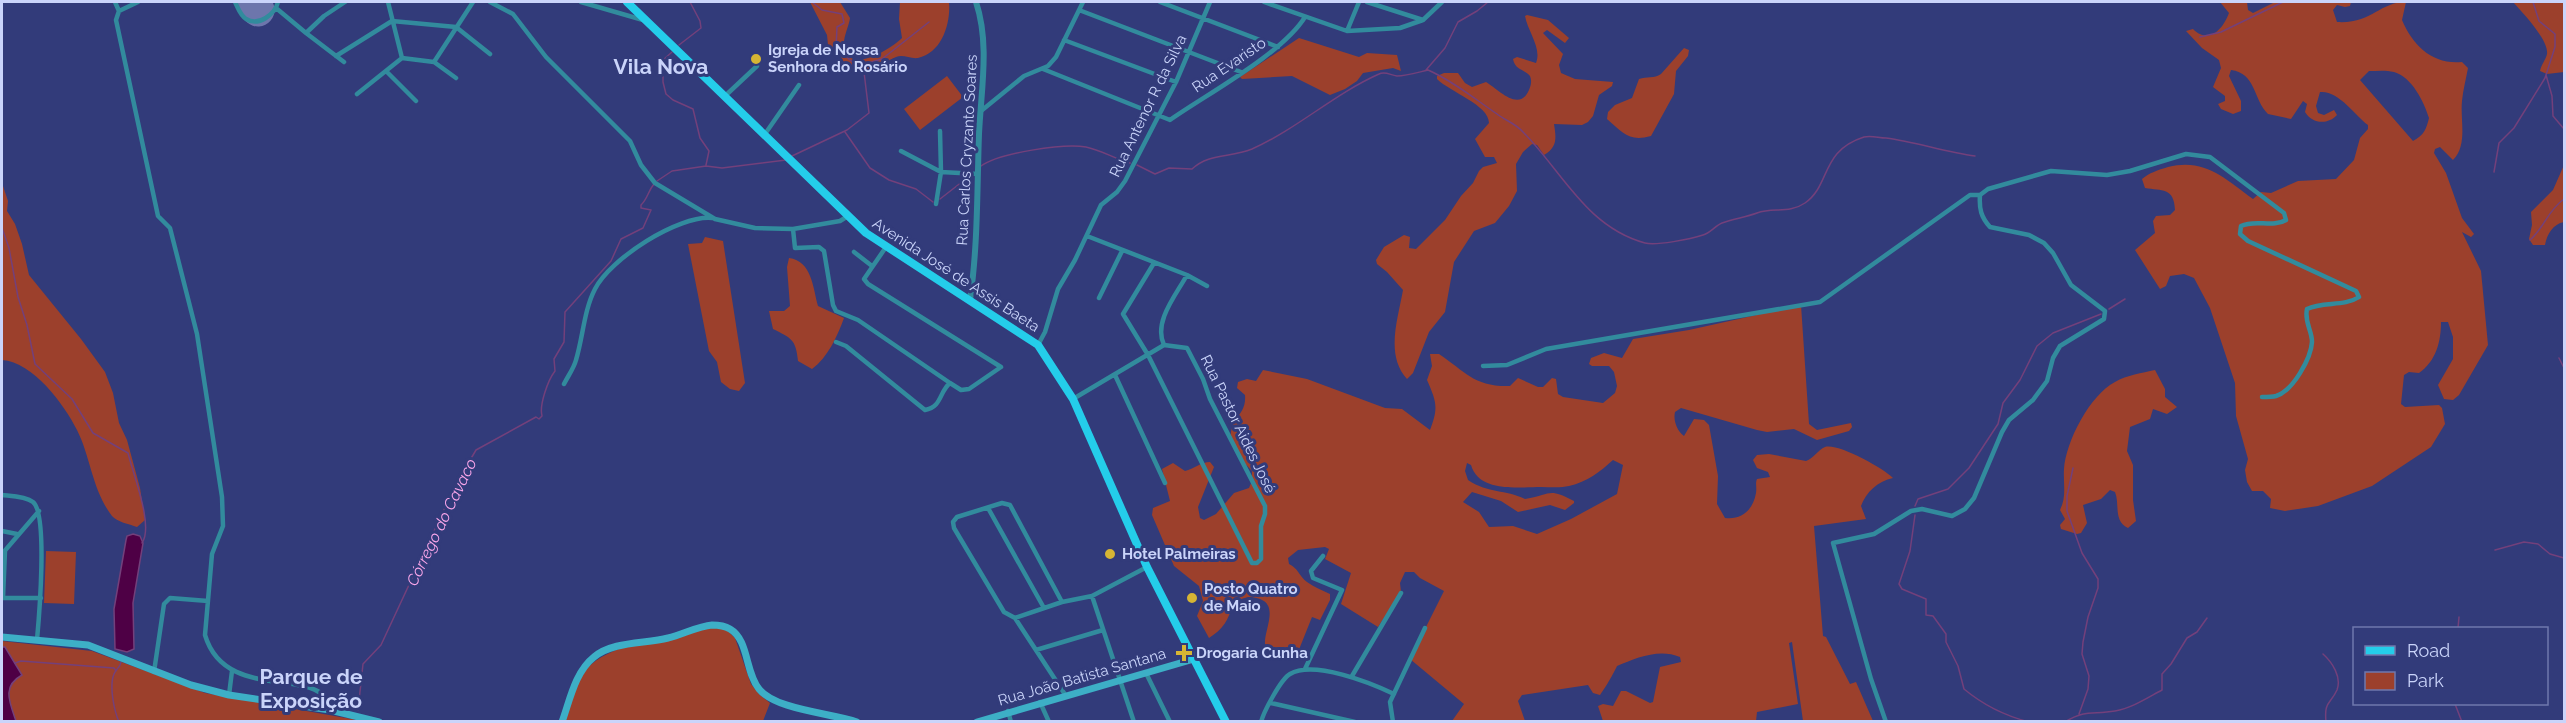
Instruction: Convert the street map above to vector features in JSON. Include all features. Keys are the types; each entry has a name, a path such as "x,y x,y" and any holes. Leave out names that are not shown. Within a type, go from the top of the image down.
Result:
{"main road":[{"name":"Avenida José de Assis Baeta","path":"627,2 866,233 1038,345 1073,399 1148,567 1226,722"},
{"path":"562,722 580,672 595,656 616,646 668,638 711,625 728,628 738,635 751,674 759,689 770,698 785,705 857,722"},
{"path":"2,637 88,645 154,672 229,695 330,710 380,722"},
{"name":"Rua João Batista Santana","path":"977,722 1008,711 1194,659"}],"street":[{"path":"115,2 119,11 117,20 158,216 170,228 197,334 220,485 223,526 212,554 205,635 209,647 232,671 254,679 302,684 325,696 330,701 330,710"},
{"path":"119,11 138,2"},
{"path":"235,2 241,14 248,20 257,21 268,17 278,2"},
{"path":"306,33 324,16 345,2"},
{"path":"388,2 402,58"},
{"path":"435,62 473,2"},
{"path":"490,2 513,14 546,57 630,141 641,165 655,183 715,219"},
{"path":"581,2 649,22"},
{"name":"Rua Carlos Cryzanto Soares","path":"970,300 984,53 980,14 976,2"},
{"path":"981,111 1024,76 1043,69 1056,57 1083,2"},
{"path":"1163,2 1278,47"},
{"name":"Rua Antenor R da Silva","path":"1038,345 1046,332 1058,289 1101,205 1118,192 1125,181 1176,82 1210,2"},
{"path":"1264,2 1347,31 1400,28 1423,20 1442,2"},
{"path":"1347,31 1359,2"},
{"path":"1367,2 1423,20"},
{"path":"276,8 344,62"},
{"path":"626,16 633,14 634,9"},
{"path":"1079,10 1241,72"},
{"name":"Rua Evaristo","path":"1159,116 1170,120 1278,47 1297,30 1305,17"},
{"path":"336,56 393,21 456,27 490,54"},
{"path":"1064,40 1176,82"},
{"path":"357,94 402,58 435,62 456,78"},
{"path":"725,96 757,66"},
{"path":"1043,69 1159,116"},
{"path":"386,71 416,102"},
{"path":"765,134 799,85"},
{"path":"936,204 940,172 940,131"},
{"path":"901,151 940,172 978,174"},
{"path":"1483,366 1507,364 1546,349 1820,302 1944,211 1970,195 1980,195 1988,189 2051,171 2107,175 2186,154 2210,157 2284,213 2286,220 2280,224 2247,223 2241,226 2240,234 2248,241 2356,291 2359,297 2353,301 2313,306 2307,309 2305,318 2312,340 2310,354 2296,379 2278,396 2262,397"},
{"path":"1886,722 1871,679 1833,543 1874,534 1911,511 1922,509 1952,516 1965,510 1974,498 2002,432 2009,420 2033,400 2047,381 2053,358 2060,346 2103,319 2105,311 2071,285 2053,253 2044,243 2029,235 1990,227 1979,207 1980,195"},
{"path":"564,384 576,361 594,290 603,275 655,234 700,217 755,228 793,230 840,220 848,216"},
{"path":"793,230 795,248 819,247 824,250 836,311 858,320 961,390 969,389 1001,367 868,284 864,279 887,246"},
{"path":"1087,236 1187,275 1207,286"},
{"path":"1099,298 1122,251"},
{"path":"854,252 872,266"},
{"path":"1148,355 1123,314 1154,263"},
{"path":"1073,399 1164,345 1159,335 1160,324 1187,275"},
{"path":"836,342 846,346 925,410 939,403 946,385 950,383"},
{"name":"Rua Pastor Aides José","path":"1148,355 1252,564 1257,563 1261,560 1261,526 1265,506 1210,399 1203,379 1187,348 1164,345"},
{"path":"1115,375 1165,483"},
{"path":"2,495 34,502 39,511 41,598 37,640"},
{"path":"1062,602 1010,505 1002,502 957,517 953,522 954,528 1004,612 1015,618 1066,696"},
{"path":"988,508 1044,608"},
{"path":"39,511 3,552 2,598 41,598"},
{"path":"2,531 17,534"},
{"path":"1305,669 1342,590 1313,578 1311,572 1323,556"},
{"path":"1015,618 1062,602 1092,596 1148,567"},
{"path":"1352,676 1401,592"},
{"path":"1092,596 1134,722"},
{"path":"154,672 165,604 170,598 208,602"},
{"path":"1393,722 1390,702 1425,628"},
{"path":"1036,650 1102,630"},
{"path":"1261,722 1264,712 1283,680 1305,669 1352,676 1394,694"},
{"path":"229,695 232,671"},
{"path":"1146,673 1170,722"},
{"path":"1040,702 1049,722"},
{"path":"1271,703 1355,722"},
{"path":"1008,711 1011,722"}],"green space":[{"path":"810,2 840,2 850,18 844,43 847,55 861,60 880,53 902,38 899,19 900,2 949,2 949,10 946,28 939,44 926,55 918,58 899,56 870,72 859,74 848,69 839,54 828,45 827,35"},
{"path":"2220,2 2247,2 2248,10 2253,13 2275,2 2351,2 2350,6 2337,5 2333,10 2337,22 2349,22 2367,17 2389,5 2406,2 2402,20 2418,46 2433,57 2462,62 2468,68 2462,101 2462,140 2458,154 2453,160 2440,147 2435,149 2434,153 2446,173 2462,218 2474,234 2471,237 2462,232 2481,271 2488,345 2459,395 2453,400 2444,399 2438,385 2453,359 2453,337 2448,322 2441,322 2439,344 2430,363 2419,373 2409,372 2404,375 2401,404 2405,407 2439,405 2442,408 2445,424 2431,447 2372,486 2318,506 2285,511 2270,508 2271,499 2263,491 2252,491 2247,482 2245,470 2248,459 2236,416 2235,383 2210,308 2194,278 2184,274 2170,276 2166,286 2160,289 2135,250 2155,233 2153,221 2156,216 2170,215 2175,210 2170,194 2162,190 2145,188 2142,179 2168,167 2193,165 2223,177 2253,199 2261,192 2271,193 2298,181 2336,179 2354,160 2360,138 2368,129 2368,125 2340,99 2327,92 2320,92 2316,106 2318,113 2324,115 2334,110 2337,115 2325,122 2316,121 2308,116 2305,112 2307,104 2303,101 2291,119 2268,114 2250,81 2239,72 2231,70 2229,76 2241,101 2241,111 2233,114 2221,109 2218,104 2225,101 2225,96 2213,87 2221,68 2219,60 2202,48 2186,31 2193,29 2205,36 2215,33 2229,13","holes":["2369,71 2391,71 2412,85 2429,118 2420,137 2413,141 2360,80"]},
{"path":"2513,2 2564,2 2564,72 2547,74 2540,71 2547,54 2544,41"},
{"path":"1525,16 1548,20 1569,38 1565,43 1547,30 1543,33 1563,54 1559,65 1561,73 1575,79 1613,82 1612,86 1599,95 1593,116 1588,122 1582,125 1554,124 1555,141 1549,152 1544,155 1537,145 1532,144 1523,152 1516,164 1517,191 1509,206 1495,223 1474,231 1454,262 1445,312 1429,332 1413,373 1407,379 1396,359 1395,348 1396,325 1403,290 1377,264 1376,260 1384,247 1404,235 1410,237 1409,248 1416,249 1445,220 1473,183 1479,171 1483,167 1497,163 1494,157 1485,157 1475,139 1489,123 1483,110 1443,84 1437,76 1444,73 1458,73 1465,83 1472,87 1486,82 1508,97 1520,99 1525,97 1531,78 1516,65 1513,59 1517,57 1536,63 1537,52"},
{"path":"1299,38 1359,57 1367,53 1397,55 1401,71 1393,68 1363,73 1357,81 1345,89 1330,95 1292,76 1242,79 1240,77"},
{"path":"1684,48 1689,50 1688,56 1676,71 1674,94 1651,136 1632,137 1607,119 1608,112 1615,105 1632,98 1639,79 1661,74"},
{"path":"947,76 963,97 920,130 904,109"},
{"path":"2564,165 2564,222 2551,230 2545,245 2533,245 2529,239 2532,225 2531,212 2553,190"},
{"path":"2,183 8,201 7,211 15,224 22,244 29,275 105,372 140,488 145,520 137,527 114,518 105,506 77,430 56,397 25,368 2,360"},
{"path":"705,237 723,241 745,383 739,391 730,389 721,382 717,362 709,351 688,244 702,243"},
{"path":"789,258 803,264 807,270 818,306 844,318 823,359 812,369 798,361 792,340 773,329 769,311 784,311 790,306 787,267"},
{"path":"1801,305 1809,424 1817,430 1851,423 1852,427 1849,431 1817,440 1794,429 1767,432 1681,408 1675,412 1676,425 1684,436 1694,419 1704,420 1709,425 1718,476 1717,504 1725,518 1737,517 1746,513 1755,499 1757,479 1770,477 1768,472 1757,468 1753,460 1757,455 1769,454 1806,461 1823,448 1831,447 1860,457 1893,478 1878,484 1866,496 1861,506 1866,519 1814,526 1823,636 1826,637 1850,684 1856,682 1873,721 1803,721 1792,642 1789,643 1798,704 1757,712 1756,721 1603,721 1598,706 1603,704 1613,706 1621,691 1626,691 1650,703 1653,702 1660,667 1681,662 1680,657 1664,653 1648,655 1617,666 1600,695 1593,693 1588,685 1522,695 1518,701 1525,721 1452,721 1464,704 1410,659 1444,591 1420,578 1414,572 1405,572 1400,583 1401,592 1378,627 1341,604 1351,573 1325,559 1329,549 1325,547 1298,550 1288,558 1289,564 1307,582 1330,594 1330,600 1320,620 1312,617 1296,657 1293,659 1270,650 1265,644 1269,607 1266,602 1252,597 1232,604 1225,624 1209,638 1197,616 1203,601 1199,586 1174,566 1152,515 1153,508 1170,501 1162,469 1173,463 1185,471 1207,462 1214,467 1198,507 1200,518 1204,520 1216,514 1234,493 1249,488 1252,471 1234,448 1231,435 1235,421 1245,403 1245,395 1237,388 1238,382 1247,379 1256,381 1263,370 1307,379 1385,408 1402,409 1430,430 1435,410 1434,399 1427,380 1432,366 1430,354 1439,354 1471,377 1488,384 1510,386 1518,378 1543,387 1552,378 1556,379 1558,394 1563,397 1603,403 1615,393 1617,386 1614,372 1609,366 1592,366 1589,364 1591,358 1604,353 1622,358 1633,339 1689,330","holes":["1613,460 1623,465 1617,494 1537,534 1513,526 1489,527 1479,512 1463,502 1472,492 1501,501 1518,512 1550,505 1565,510 1574,503 1554,493 1525,499 1483,487 1468,480 1465,471 1467,463 1482,480 1511,487 1569,486 1593,476"]},
{"path":"2155,370 2165,389 2165,397 2177,407 2167,414 2153,409 2150,419 2130,427 2127,451 2133,465 2133,500 2136,521 2128,528 2123,525 2119,517 2115,492 2110,490 2101,499 2083,505 2087,523 2081,533 2061,529 2060,525 2065,519 2060,510 2064,495 2066,458 2074,433 2088,408 2106,388 2115,382"},
{"path":"46,551 76,552 74,604 44,603"},
{"path":"706,626 724,627 735,638 751,684 770,703 763,721 565,722 579,682 586,670 596,661 624,647"},
{"path":"2,641 92,651 205,693 363,721 16,721 9,695 12,684 22,675 5,647 2,647"}],"shaded area":[{"path":"133,534 140,536 143,543 133,603 134,649 127,652 115,649 114,609 127,536"},
{"path":"2,647 5,647 22,675 9,689 16,721 2,721"}],"waterway":[{"path":"679,45 701,28 700,21 690,2"},
{"name":"Córrego do Cavaco","path":"792,156 847,130 869,113 864,72 836,48 837,27 844,23 842,14 822,10 812,2"},
{"path":"1426,70 1445,48 1458,22 1488,2"},
{"path":"2200,37 2221,32 2283,2"},
{"path":"2494,172 2499,143 2514,128 2545,78 2555,47 2555,34 2539,21 2533,2"},
{"path":"863,70 868,63 882,59 929,22"},
{"path":"672,52 663,60 663,82 666,94 673,100 693,109 700,138 709,151 706,165"},
{"path":"1137,165 1155,174 1169,168 1192,169 1205,160 1244,152 1269,141 1346,91 1381,73 1401,76 1428,70 1517,126 1591,211 1624,235 1650,244 1706,234 1719,224 1763,211 1799,206 1813,196 1833,159 1840,151 1850,143 1864,137 1897,140 1975,156"},
{"path":"2546,75 2552,96 2553,116 2564,129"},
{"path":"845,132 870,168 889,180 916,189 933,202"},
{"path":"981,166 1016,153 1063,146 1092,148 1130,163"},
{"name":"Córrego do Cavaco","path":"657,181 672,171 706,166 722,168 786,160"},
{"path":"940,199 967,178"},
{"name":"Córrego do Cavaco","path":"358,710 363,664 381,645 456,484 476,450 536,417 539,419 542,416 545,393 555,371 554,359 564,342 565,312 611,261 621,239 643,228 651,210 641,208 641,205 654,184"},
{"path":"2530,240 2554,208 2564,199"},
{"path":"2,228 9,248 18,297 27,325 35,364 72,399 93,433 128,453 146,525 142,543"},
{"path":"2109,309 2125,299"},
{"path":"1915,506 1918,499 1948,489 1969,468 1998,424 2003,403 2020,380 2037,346 2053,333 2101,314"},
{"path":"2559,358 2564,368"},
{"path":"2073,468 2067,496 2067,511 2082,553 2098,579 2098,588 2088,617 2083,642 2082,654 2089,676 2088,689 2079,714"},
{"path":"1915,515 1910,551 1899,584 1902,589 1926,599 1926,615 1933,616 1946,634 1946,642 1958,666 1964,689 1995,709 2029,722"},
{"path":"2495,550 2524,542 2538,544 2550,554 2564,558"},
{"path":"2458,627 2459,617"},
{"path":"2065,722 2084,714 2127,708 2162,690 2162,674 2187,638 2197,632 2207,618"},
{"path":"2323,654 2333,665 2338,680 2337,690 2327,707 2326,722"},
{"path":"15,663 21,661 114,668 116,671"},
{"path":"119,722 112,685 114,674 121,662"},
{"path":"2455,705 2462,722"}],"runway":[{"path":"254,2 258,10"}],"place":[{"name":"Igreja de Nossa Senhora do Rosário","path":"756,59"},
{"name":"Hotel Palmeiras","path":"1110,554"},
{"name":"Posto Quatro de Maio","path":"1192,598"},
{"name":"Drogaria Cunha","path":"1184,653"}],"district":[{"name":"Vila Nova","path":"661,67"},
{"name":"Parque de Exposição","path":"311,689"}]}
